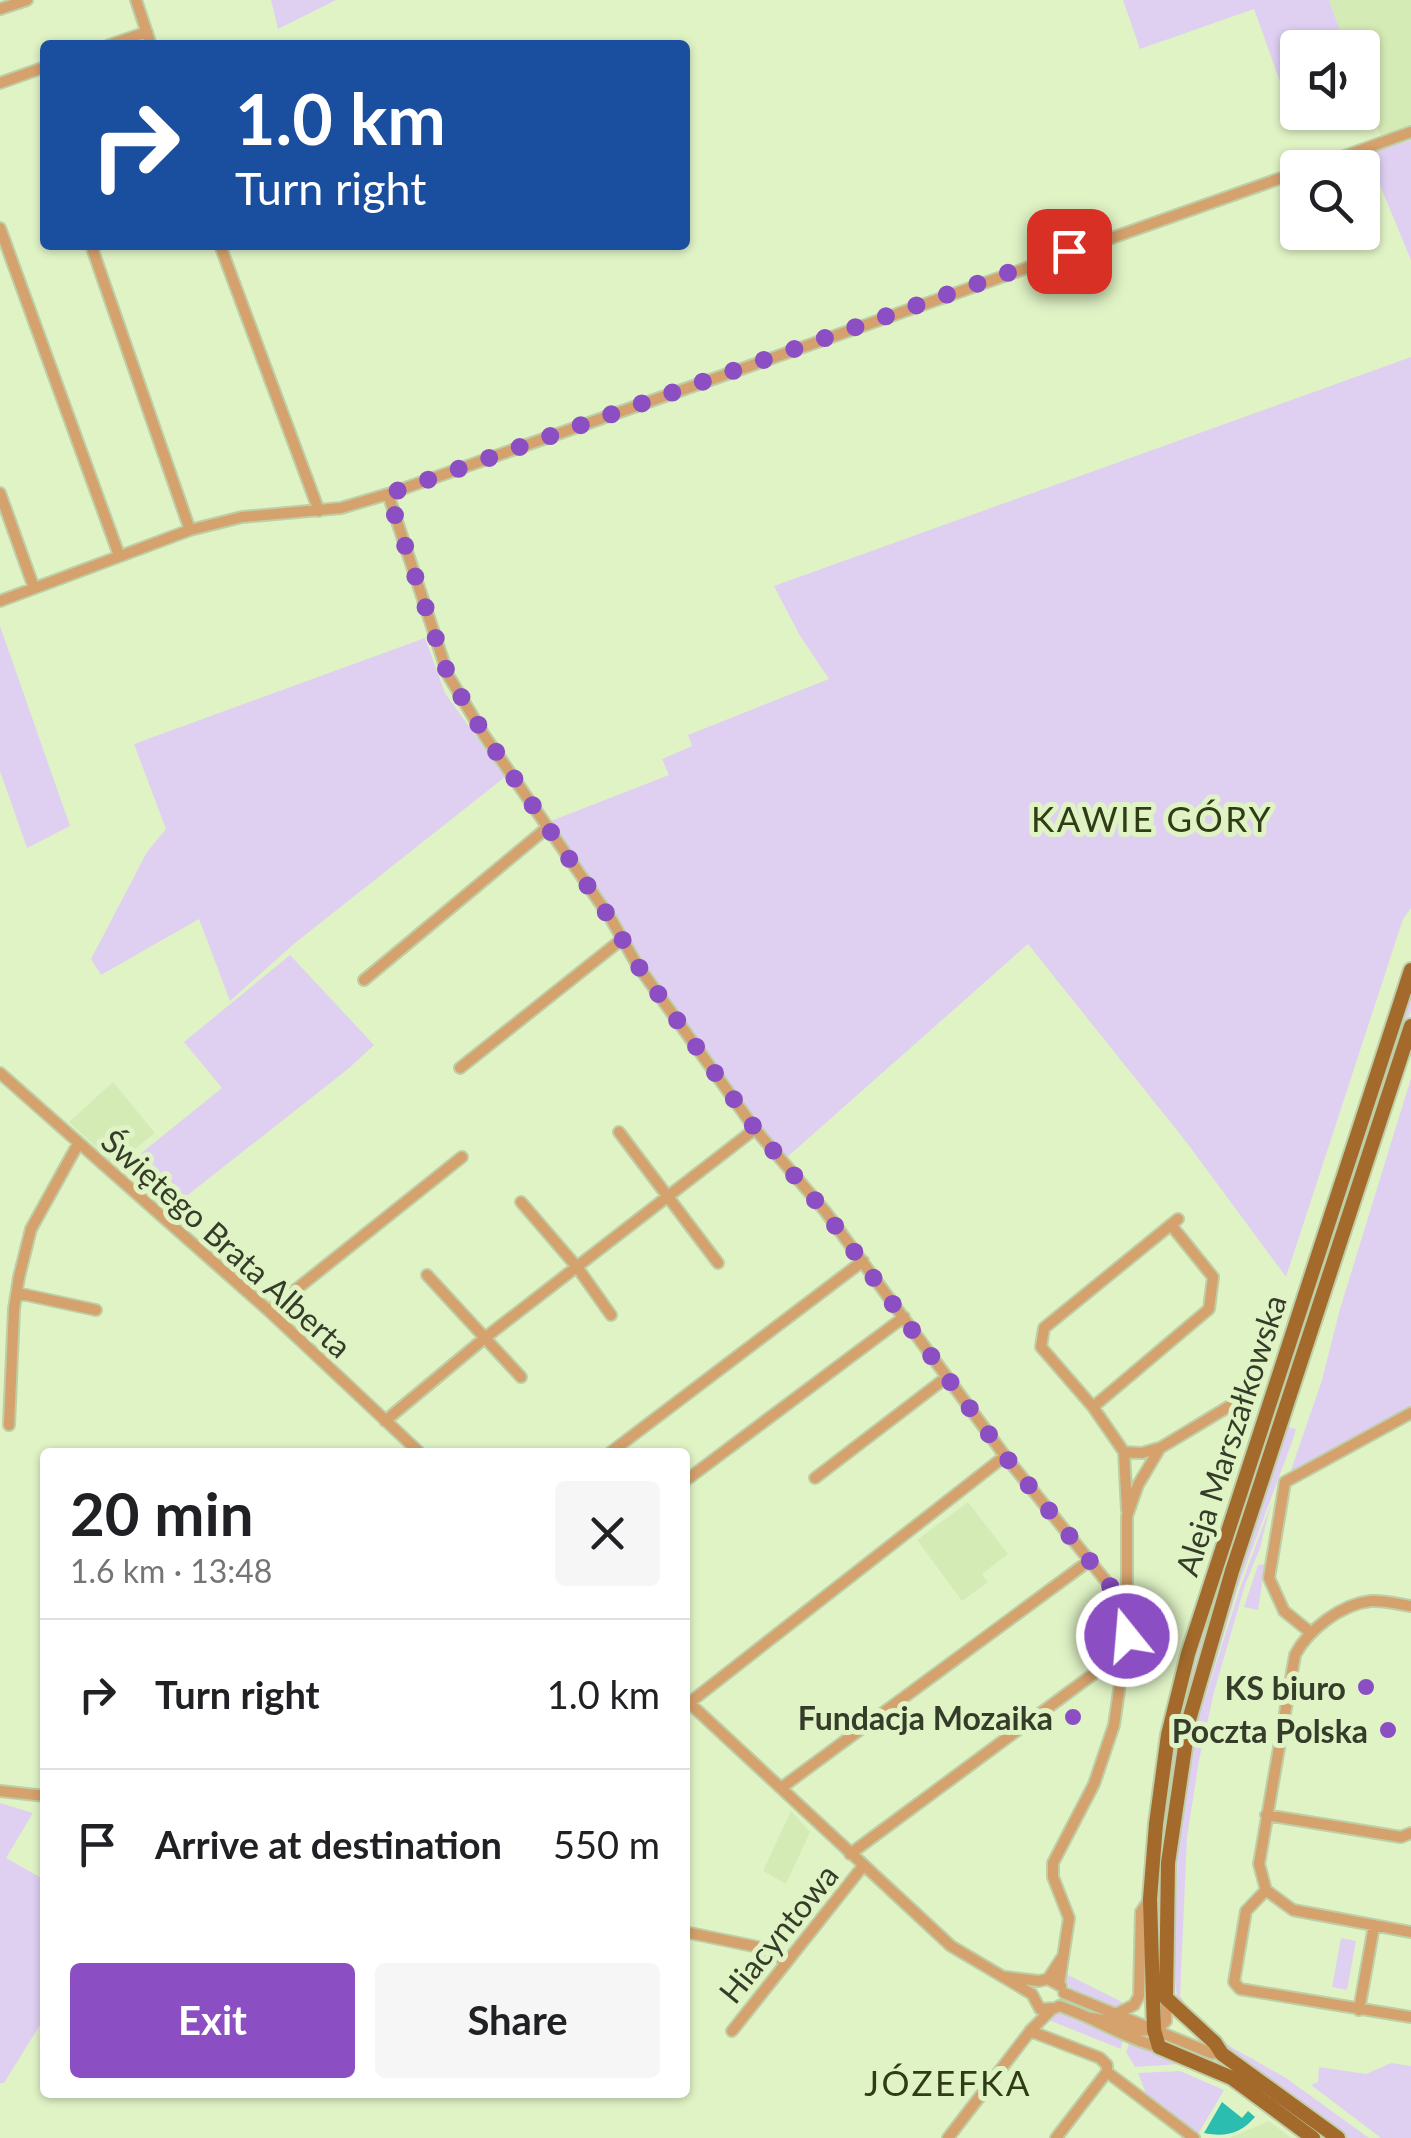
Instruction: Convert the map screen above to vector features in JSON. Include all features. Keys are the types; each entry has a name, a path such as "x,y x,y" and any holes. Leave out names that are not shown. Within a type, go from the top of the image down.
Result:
{"main road":[{"name":"Aleja Marszałkowska","path":"1159,2047 1154,2030 1150,1900 1168,1734 1188,1654 1411,970"},
{"name":"Aleja Marszałkowska","path":"1166,1998 1168,1863 1189,1720 1238,1553 1411,1026"},
{"path":"1166,1998 1222,2054 1338,2138"},
{"path":"1159,2047 1232,2078 1313,2138"}],"street":[{"path":"0,9 27,0"},
{"path":"136,0 149,40"},
{"path":"123,40 147,32"},
{"path":"0,82 40,69"},
{"path":"1361,150 1411,132"},
{"path":"0,601 190,530 242,517 341,508 388,494 1280,178"},
{"path":"0,228 119,556"},
{"path":"93,250 190,530"},
{"path":"222,250 319,511"},
{"path":"0,493 34,588"},
{"path":"388,494 448,675 484,734 756,1130 863,1261 1005,1456 1127,1607"},
{"path":"364,980 548,828"},
{"path":"460,1068 622,940"},
{"name":"Świętego Brata Alberta","path":"0,1073 269,1311 414,1448"},
{"path":"386,1421 486,1337 756,1130"},
{"path":"619,1132 718,1264"},
{"path":"8,1425 16,1293 31,1229 78,1144"},
{"path":"269,1311 462,1158"},
{"path":"522,1202 577,1267 610,1315"},
{"path":"948,2138 1032,2030 1055,2008 1069,1918 1053,1878 1053,1863 1094,1784 1109,1744 1126,1650 1124,1452 1094,1408 1040,1346 1044,1328 1174,1222 1213,1277 1209,1309 1094,1408"},
{"path":"616,1448 863,1261"},
{"path":"427,1275 521,1377"},
{"path":"16,1293 96,1310"},
{"path":"690,1477 904,1317"},
{"path":"815,1478 948,1376"},
{"path":"1124,1452 1160,1448 1253,1392"},
{"path":"1310,1632 1284,1612 1269,1578 1285,1482 1411,1414"},
{"path":"1127,1516 1138,1485 1160,1448"},
{"path":"690,1699 1005,1456"},
{"path":"781,1788 1089,1561"},
{"path":"1411,1606 1366,1602 1350,1608 1310,1632 1295,1655 1259,1864 1266,1890 1293,1910 1411,1932"},
{"path":"850,1854 1126,1650"},
{"path":"690,1704 863,1866 974,1962 1055,2008 1108,2019 1140,2032 1154,2030 1166,2021 1166,1998"},
{"path":"0,1791 40,1795"},
{"path":"1266,1815 1401,1837 1411,1834"},
{"name":"Hiacyntowa","path":"732,2031 863,1866"},
{"path":"1266,1890 1246,1911 1235,1986 1411,2018"},
{"path":"1116,2014 1134,2005 1140,1996 1141,1912 1150,1900"},
{"path":"1359,2010 1374,1926"},
{"path":"690,1933 758,1946 786,1961"},
{"path":"1032,2030 1034,1999 1062,1956"},
{"path":"1005,1978 1044,1980 1154,2030 1222,2054"},
{"path":"1091,2018 1105,2028 1159,2047"},
{"path":"1032,2030 1100,2058 1107,2072 1194,2138"},
{"path":"1056,2138 1107,2072"}],"shaded area":[{"path":"271,0 336,0 278,29"},
{"path":"1123,0 1329,0 1340,30 1280,30 1280,82 1254,9 1140,49"},
{"path":"1329,0 1411,0 1411,132 1383,142 1378,130 1380,30 1340,30"},
{"path":"1411,140 1411,260 1380,185 1380,150"},
{"path":"1411,357 1411,908 1403,919 1286,1277 1187,1143 1028,944 785,1159 662,994 551,821 669,775 662,759 692,746 688,735 829,679 774,586"},
{"path":"0,626 70,826 27,848 0,771"},
{"path":"425,638 445,693 505,777 295,943 230,1001 199,919 101,975 91,959 147,852 166,829 134,744"},
{"path":"290,955 374,1045 170,1209 124,1167 222,1088 184,1042"},
{"path":"1411,985 1411,1010 1277,1418 1270,1416"},
{"path":"1411,1078 1411,1409 1290,1473 1322,1380"},
{"path":"113,1082 155,1133 115,1165 69,1122"},
{"path":"1268,1420 1276,1423 1185,1717 1169,1805 1163,1867 1162,2013 1158,2012 1157,1899 1163,1808 1180,1702"},
{"path":"1286,1427 1296,1429 1238,1587 1203,1705 1271,1504 1214,1692 1199,1760 1187,1837 1180,1996 1190,2011 1177,2000 1174,1965 1178,1851 1195,1720 1224,1614"},
{"path":"968,1502 1008,1554 982,1574 988,1582 962,1601 917,1540"},
{"path":"1265,1564 1258,1610 1244,1607 1258,1565"},
{"path":"0,1803 33,1813 6,1858 40,1877 40,2025 4,2083 0,2083"},
{"path":"791,1811 810,1832 786,1884 763,1871"},
{"path":"1341,1938 1356,1941 1347,1990 1332,1987"},
{"path":"1064,1973 1125,2006 1087,2000 1071,1989"},
{"path":"1067,2011 1123,2038 1121,2049 1046,2019"},
{"path":"1200,2020 1231,2047 1286,2078 1369,2138 1346,2138 1239,2059 1197,2022"},
{"path":"1130,2041 1181,2061 1180,2064 1135,2067 1126,2052"},
{"path":"1391,2063 1411,2066 1411,2138 1381,2138 1311,2085 1318,2082 1319,2067 1366,2074"},
{"path":"1180,2071 1224,2090 1197,2136 1148,2099 1138,2073"},
{"path":"1269,2121 1291,2138 1229,2138"}],"water":[{"path":"1222,2102 1242,2118 1248,2111 1255,2117 1233,2132 1204,2133"}],"place":[{"name":"KS biuro","path":"1366,1687"},
{"name":"Fundacja Mozaika","path":"1073,1717"},
{"name":"Poczta Polska","path":"1388,1730"}],"district":[{"name":"KAWIE GÓRY","path":"1152,818"},
{"name":"JÓZEFKA","path":"948,2082"}],"route":[{"path":"1069,251 388,494 448,675 484,734 636,963 756,1130 825,1212 1005,1456 1127,1607 1127,1636"}]}
